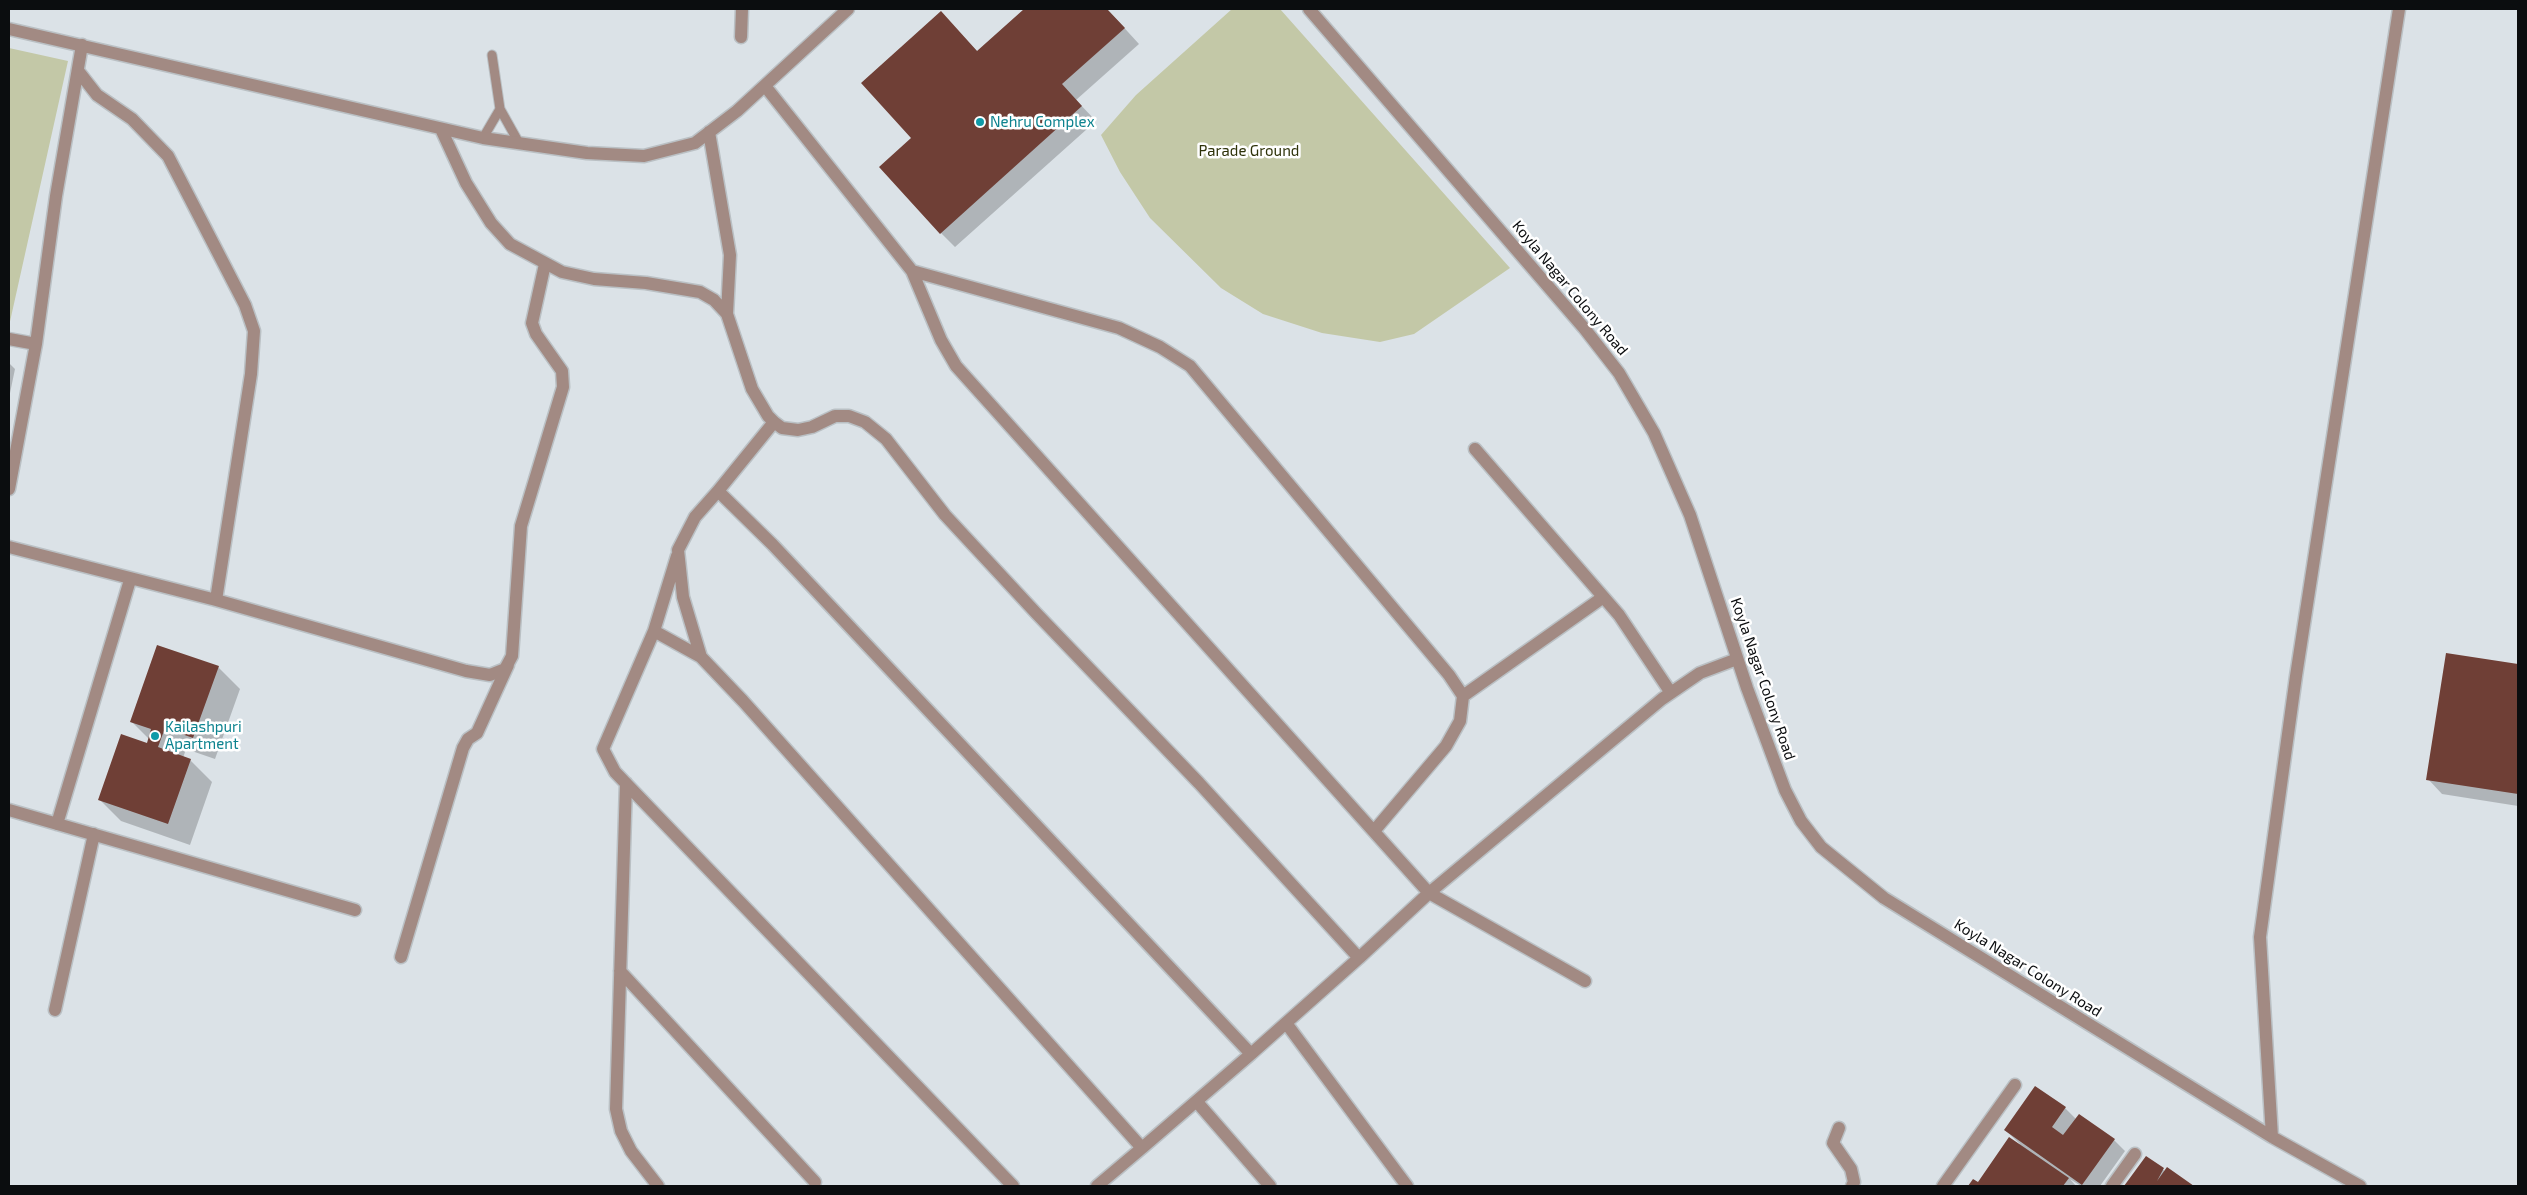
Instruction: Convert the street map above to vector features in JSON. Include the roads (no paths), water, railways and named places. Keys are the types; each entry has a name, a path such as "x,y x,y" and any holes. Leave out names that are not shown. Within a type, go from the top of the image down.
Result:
{"street":[{"path":"740,37 742,9"},
{"path":"9,29 483,138 587,153 644,156 695,143 765,86 848,9"},
{"name":"Koyla Nagar Colony Road","path":"1309,9 1584,328 1619,373 1654,433 1690,515 1737,659 1785,790 1802,821 1821,848 1884,898 2272,1137 2360,1186"},
{"path":"2272,1137 2260,937 2296,676 2399,9"},
{"path":"9,489 36,344 56,196 79,72 82,45"},
{"path":"79,72 98,95 132,119 168,156 245,304 254,331 251,374 216,600"},
{"path":"765,86 912,271 941,340 956,366 1429,893 1585,981"},
{"path":"441,129 466,183 491,223 510,244 562,272 594,279 646,283 700,292 714,300 727,314"},
{"path":"709,132 730,255 727,314 752,389 768,416 782,428 798,430 812,427 834,416 849,416 865,422 886,439 945,514 1036,614 1199,782 1359,958"},
{"path":"402,958 463,748 468,739 477,733 512,656 521,526 562,387 562,372 536,334 532,322 545,264"},
{"path":"912,271 1119,328 1160,347 1190,366 1449,674 1463,696 1460,721 1446,746 1374,831"},
{"path":"9,339 36,344"},
{"path":"774,422 696,517 678,550 654,631 603,749 615,772 1013,1186"},
{"path":"1475,448 1638,640 1671,693"},
{"path":"718,491 773,545 1251,1054"},
{"path":"9,548 130,580 216,600 466,671 490,675 505,669 512,656"},
{"path":"678,550 683,597 701,657"},
{"path":"57,824 130,580"},
{"path":"1463,696 1602,598"},
{"path":"654,631 701,657 750,709 1142,1148"},
{"path":"1097,1186 1197,1102 1429,893 1582,764 1671,693 1700,673 1737,659"},
{"path":"626,783 616,1109 621,1131 631,1151 658,1186"},
{"path":"9,810 355,910"},
{"path":"55,1010 94,834"},
{"path":"620,971 815,1182"},
{"path":"1286,1023 1407,1186"},
{"path":"1943,1186 2015,1085"},
{"path":"1197,1102 1270,1186"},
{"path":"1839,1128 1832,1143 1851,1169 1854,1182 1852,1186"},
{"path":"2112,1186 2135,1154"}],"lane":[{"path":"492,55 500,109 519,143"},
{"path":"483,138 500,109"}],"place":[{"name":"Nehru Complex","path":"980,122"},
{"name":"Kailashpuri Apartment","path":"155,736"}],"park label":[{"name":"Parade Ground","path":"1249,151"}]}
